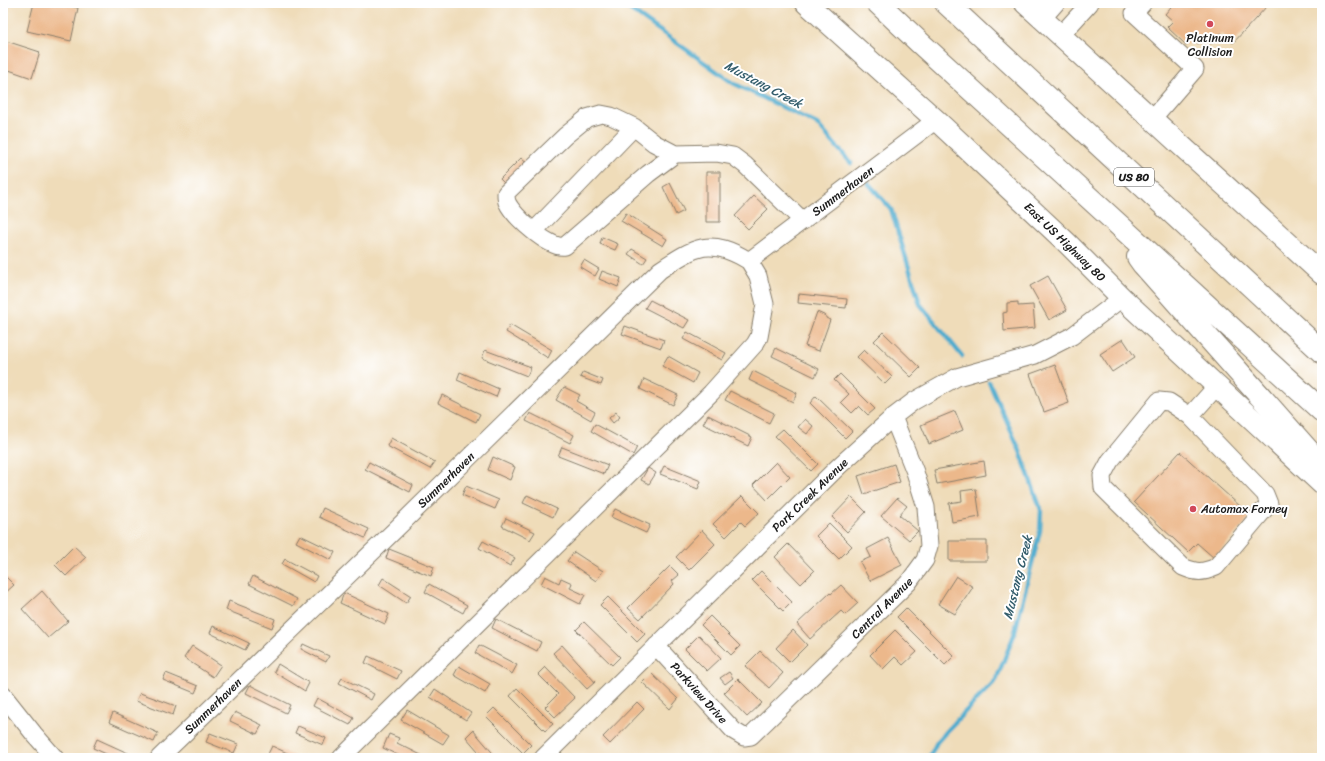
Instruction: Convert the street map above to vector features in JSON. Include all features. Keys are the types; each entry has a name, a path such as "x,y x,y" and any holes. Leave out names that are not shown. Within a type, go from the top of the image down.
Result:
{"highway":[{"path":"878,3 1322,411"},
{"name":"US 80","path":"946,3 1322,352"},
{"path":"1113,219 1142,264 1322,466"}],"main road":[{"name":"East US Highway 80","path":"806,3 936,120 1067,243 1122,298 1322,484"},
{"path":"1025,3 1322,274"}],"street":[{"path":"1042,19 1056,3"},
{"path":"1060,36 1090,3"},
{"path":"1143,3 1134,13 1195,69 1152,119"},
{"path":"675,154 636,184 565,246 560,247 552,244 520,218 506,201 506,193 565,136 587,118 601,114 611,116 634,127 654,143 675,154 716,153 733,156 745,165 803,221"},
{"name":"Summerhaven","path":"159,758 394,531 660,270 694,249 704,247 719,247 734,252 749,261 936,120"},
{"path":"534,230 634,127"},
{"path":"341,758 711,393 755,344 759,337 765,304 758,276 749,261"},
{"name":"Park Creek Avenue","path":"543,758 839,466 893,417 914,401 957,377 1035,355 1072,336 1122,298"},
{"path":"1190,416 1217,386"},
{"path":"1159,401 1169,402 1190,416 1265,494 1269,504 1216,567 1205,572 1194,572 1183,567 1103,488 1102,476 1110,461 1159,401"},
{"name":"Central Avenue","path":"744,737 751,736 865,626 908,583 925,560 929,546 926,506 915,472 893,417"},
{"name":"Parkview Drive","path":"656,646 734,731 744,737"},
{"path":"3,696 56,758"}],"building":[{"path":"34,3 58,3 78,8 71,41 27,31"},
{"name":"Platinum Collision","path":"1166,3 1267,3 1268,5 1233,43 1221,33 1211,44 1204,38 1198,44 1192,38 1186,45 1167,27 1173,21 1165,14 1171,7"},
{"path":"3,40 40,52 32,78 3,68"},
{"path":"521,158 532,168 510,189 500,179"},
{"path":"706,172 720,172 720,222 706,222"},
{"path":"670,183 684,211 676,215 663,187"},
{"path":"754,196 768,209 748,229 735,216"},
{"path":"626,213 667,239 663,246 621,221"},
{"path":"602,237 618,244 615,250 600,244"},
{"path":"632,249 647,258 643,264 628,254"},
{"path":"584,260 599,269 595,276 580,267"},
{"path":"602,271 621,278 618,287 599,279"},
{"path":"1048,276 1067,310 1049,320 1030,286"},
{"path":"799,294 847,299 846,308 798,303"},
{"path":"650,300 689,320 684,328 645,308"},
{"path":"1018,302 1018,306 1033,305 1035,328 1004,331 1003,313 1007,312 1007,303"},
{"path":"817,312 826,316 826,318 830,320 819,351 805,346"},
{"path":"510,325 552,350 548,358 506,332"},
{"path":"625,326 664,340 661,348 622,334"},
{"path":"687,332 726,353 722,360 683,339"},
{"path":"883,332 920,368 911,377 874,341"},
{"path":"1123,339 1135,357 1112,372 1100,354"},
{"path":"776,348 819,369 815,377 772,356"},
{"path":"485,350 531,367 527,376 482,358"},
{"path":"864,350 892,377 885,384 857,357"},
{"path":"668,356 698,373 693,383 662,366"},
{"path":"1055,365 1069,403 1044,412 1030,374"},
{"path":"753,371 797,393 793,402 749,380"},
{"path":"460,372 499,389 496,397 457,380"},
{"path":"583,372 603,380 601,385 580,377"},
{"path":"840,374 875,409 868,415 859,406 852,413 841,402 849,394 834,380"},
{"path":"644,379 678,395 673,405 640,389"},
{"path":"564,387 580,395 576,401 595,412 591,420 556,400"},
{"path":"730,391 774,413 769,423 725,400"},
{"path":"442,395 480,414 476,422 438,403"},
{"path":"816,396 852,431 845,438 810,403"},
{"path":"955,411 963,430 929,444 921,425"},
{"path":"616,412 620,417 613,423 609,418"},
{"path":"530,413 574,435 570,443 526,421"},
{"path":"708,415 752,437 748,446 703,424"},
{"path":"805,419 813,426 807,434 798,427"},
{"path":"595,424 637,447 633,455 591,431"},
{"path":"783,429 818,464 811,471 775,436"},
{"path":"391,438 435,462 430,469 387,446"},
{"path":"562,447 608,465 604,474 558,456"},
{"name":"Automax Forney","path":"1180,452 1251,516 1214,558 1197,543 1188,552 1134,502"},
{"path":"493,457 515,467 510,480 488,470"},
{"path":"984,461 986,475 937,484 934,470"},
{"path":"369,462 413,485 410,492 365,469"},
{"path":"776,462 790,477 767,500 753,485"},
{"path":"894,464 900,482 864,494 858,476"},
{"path":"664,466 701,481 698,489 660,474"},
{"path":"648,468 656,473 649,484 641,480"},
{"path":"466,486 499,500 495,509 462,495"},
{"path":"976,489 980,517 952,522 949,503 962,501 961,491"},
{"path":"527,495 557,509 553,517 523,503"},
{"path":"742,496 759,513 745,526 741,522 726,537 713,524"},
{"path":"851,497 866,512 847,532 832,517"},
{"path":"897,498 907,506 899,515 918,531 909,540 881,516"},
{"path":"323,508 369,529 365,538 319,517"},
{"path":"615,509 650,525 646,533 611,517"},
{"path":"506,518 535,532 530,540 502,526"},
{"path":"829,523 852,546 839,559 816,536"},
{"path":"702,530 715,544 689,570 676,557"},
{"path":"300,535 335,552 331,560 296,542"},
{"path":"888,538 902,565 870,581 860,562 871,557 867,549"},
{"path":"483,541 515,558 510,566 479,548"},
{"path":"949,541 987,541 987,561 949,561"},
{"path":"788,544 814,571 801,584 775,557"},
{"path":"74,546 86,557 66,576 55,565"},
{"path":"389,549 434,567 431,576 386,558"},
{"path":"574,552 603,571 596,581 567,561"},
{"path":"285,559 317,576 314,582 282,564"},
{"path":"670,566 679,575 672,581 674,584 640,619 628,608"},
{"path":"761,571 792,602 783,611 752,580"},
{"path":"3,574 14,585 3,595"},
{"path":"253,576 297,599 293,606 249,584"},
{"path":"545,576 559,583 561,578 572,583 570,588 585,595 580,604 541,584"},
{"path":"956,576 973,587 955,614 938,604"},
{"path":"383,578 411,596 406,603 379,585"},
{"path":"429,584 467,605 463,613 425,592"},
{"path":"841,585 858,603 845,615 841,611 810,639 797,624 830,593 831,594"},
{"path":"42,591 68,621 48,638 22,609"},
{"path":"344,593 389,614 385,624 340,603"},
{"path":"608,597 645,634 637,642 600,605"},
{"path":"229,601 275,619 272,628 226,610"},
{"path":"906,608 954,656 945,665 897,617"},
{"path":"710,616 740,646 731,655 701,625"},
{"path":"496,619 541,642 537,651 492,628"},
{"path":"584,622 620,657 612,665 576,630"},
{"path":"213,626 249,643 245,650 210,633"},
{"path":"793,630 807,645 790,662 776,648"},
{"path":"895,630 917,652 903,665 895,657 883,669 870,655"},
{"path":"699,635 721,658 707,671 685,649"},
{"path":"303,644 329,656 326,662 301,649"},
{"path":"479,645 517,665 512,674 475,653"},
{"path":"562,645 595,682 587,689 553,653"},
{"path":"192,646 221,665 213,677 184,658"},
{"path":"760,651 783,673 769,688 745,666"},
{"path":"368,656 401,671 397,679 365,663"},
{"path":"278,664 309,683 305,691 274,672"},
{"path":"459,666 490,684 485,693 454,675"},
{"path":"545,667 575,698 555,717 545,707 558,694 538,674"},
{"path":"729,672 733,678 725,684 720,678"},
{"path":"166,673 198,686 195,693 163,680"},
{"path":"651,673 678,699 670,709 642,682"},
{"path":"342,678 374,694 371,700 339,683"},
{"path":"738,679 762,703 747,717 724,693"},
{"path":"250,685 290,705 286,713 246,693"},
{"path":"517,688 553,724 545,731 510,696"},
{"path":"435,689 471,713 466,720 430,697"},
{"path":"140,693 176,706 173,715 136,701"},
{"path":"317,698 354,718 350,725 313,706"},
{"path":"637,702 644,709 610,744 603,737"},
{"path":"494,708 531,745 523,753 486,716"},
{"path":"407,710 449,735 443,744 401,720"},
{"path":"235,712 262,725 257,734 230,721"},
{"path":"113,713 158,733 154,742 109,722"},
{"path":"298,726 326,738 323,745 295,733"},
{"path":"473,730 497,758 484,758 466,737"},
{"path":"210,733 238,744 234,753 206,742"},
{"path":"389,734 399,738 397,743 425,757 404,758 383,748"},
{"path":"97,739 130,754 128,758 115,758 93,748"},
{"path":"272,746 298,758 277,758 268,754"}],"waterway":[{"name":"Mustang Creek","path":"621,3 733,83 817,124 851,163"},
{"name":"Mustang Creek","path":"868,183 891,209 920,304 962,356"},
{"name":"Mustang Creek","path":"929,758 937,742 996,680 1014,635 1040,531 1041,510 1020,451 989,382"}],"place":[{"name":"Platinum Collision","path":"1210,24"},
{"name":"Automax Forney","path":"1193,509"}]}
